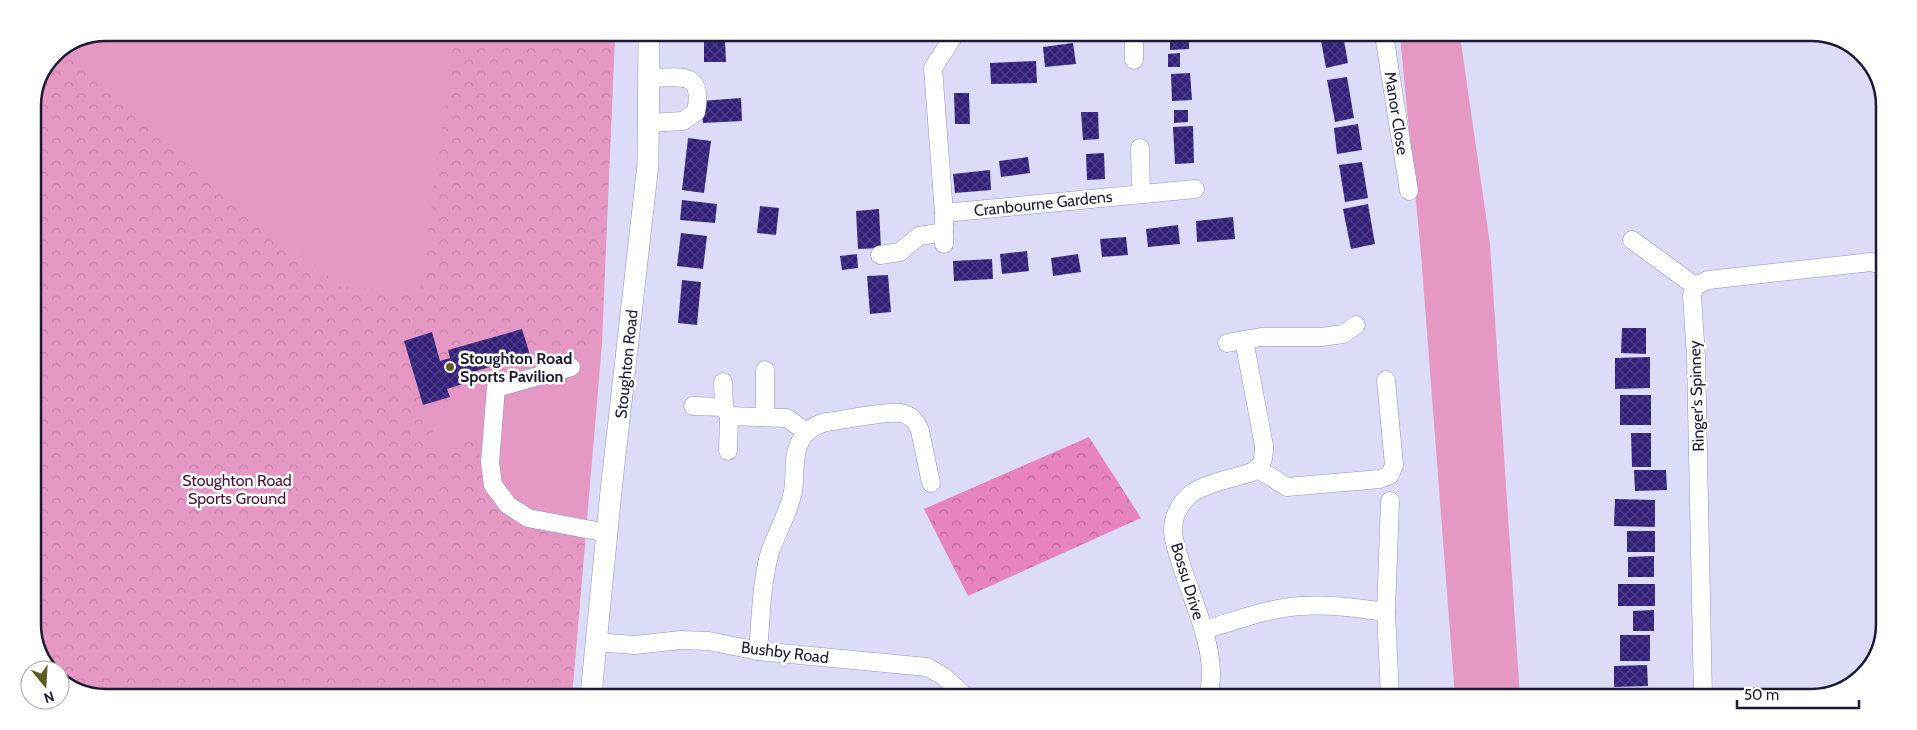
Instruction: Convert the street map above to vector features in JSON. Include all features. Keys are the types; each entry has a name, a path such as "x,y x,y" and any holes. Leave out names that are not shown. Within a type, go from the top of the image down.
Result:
{"main road":[{"name":"Stoughton Road","path":"592,689 648,164 649,41"}],"street":[{"path":"880,255 900,252 919,236 944,238 944,213 933,68 950,41"},
{"path":"1134,41 1134,60"},
{"name":"Manor Close","path":"1385,41 1409,191"},
{"path":"648,123 683,122 696,112 698,102 697,88 687,78 649,78"},
{"path":"1140,148 1141,193"},
{"name":"Cranbourne Gardens","path":"944,213 1195,189"},
{"path":"1632,240 1695,286 1708,280 1876,263"},
{"name":"Ringer's Spinney","path":"1695,286 1692,296 1696,357 1703,689"},
{"path":"1356,325 1343,334 1321,337 1261,337 1235,341 1264,446 1262,463 1258,469 1287,487 1380,479 1390,475 1394,465 1386,380"},
{"path":"572,368 496,388 490,462 492,485 508,505 528,518 607,533"},
{"path":"765,370 765,417"},
{"path":"723,382 728,451"},
{"path":"693,406 765,417 787,418 806,432"},
{"path":"758,652 767,566 771,550 790,505 794,489 798,444 806,432 818,424 826,422 891,413 907,415 917,424 920,431 931,482"},
{"name":"Bossu Drive","path":"1210,689 1211,672 1204,630 1176,546 1173,531 1174,520 1178,509 1192,493 1258,469"},
{"path":"1390,502 1386,612 1390,689"},
{"path":"1204,630 1266,612 1300,606 1343,606 1386,612"},
{"name":"Bushby Road","path":"596,642 635,645 696,640 722,643 758,652 926,667 943,676 957,689"}],"green space":[{"name":"Stoughton Road Sports Ground","path":"106,41 615,41 602,344 573,689 106,689 85,685 70,677 70,660 53,660 42,637 41,628 41,106 42,93 46,81 60,60 81,46 93,42"},
{"name":"Stoughton Road Sports Ground","path":"454,41 615,41 601,348 529,368 524,358 470,375 473,385 453,390 454,400 426,408 438,449 464,441 472,441 479,450 484,483 492,501 515,519 574,534 585,543 573,689 106,689 85,685 74,680 70,677 70,660 53,660 48,653 41,628 41,106 42,93 52,70 65,56 341,287 420,291"},
{"path":"1400,41 1461,41 1490,244 1519,689 1454,689 1421,254"},
{"path":"1089,437 1141,518 968,596 924,509"}],"building":[{"path":"704,41 725,41 726,62 704,62"},
{"path":"1170,41 1189,41 1189,49 1170,50"},
{"path":"1321,41 1344,41 1348,63 1326,68"},
{"path":"1073,43 1076,64 1045,67 1043,47"},
{"path":"1180,53 1180,67 1168,67 1168,54"},
{"path":"1036,61 1037,83 991,84 990,63"},
{"path":"1190,73 1192,100 1172,101 1171,74"},
{"path":"1347,77 1354,118 1335,122 1327,80"},
{"path":"954,93 969,93 970,124 955,124"},
{"path":"741,98 742,121 703,123 701,101"},
{"path":"1174,110 1188,110 1188,122 1174,123"},
{"path":"1081,112 1098,112 1099,139 1083,140"},
{"path":"1358,124 1362,150 1337,154 1334,128"},
{"path":"1193,126 1194,163 1175,164 1173,127"},
{"path":"688,138 711,141 704,193 682,190"},
{"path":"1104,153 1105,179 1087,180 1086,154"},
{"path":"1028,157 1030,173 1001,177 999,161"},
{"path":"1362,162 1368,198 1345,202 1339,165"},
{"path":"990,170 991,190 955,193 953,174"},
{"path":"682,200 717,204 715,223 680,220"},
{"path":"1368,204 1375,244 1351,249 1343,209"},
{"path":"760,206 779,208 776,235 757,233"},
{"path":"879,209 881,248 858,249 856,211"},
{"path":"1233,217 1235,239 1197,242 1196,221"},
{"path":"1178,225 1180,244 1148,247 1146,229"},
{"path":"681,233 707,236 703,269 677,266"},
{"path":"1126,237 1128,255 1102,257 1100,239"},
{"path":"1027,251 1029,271 1002,274 1000,254"},
{"path":"857,254 858,268 842,270 840,256"},
{"path":"1078,254 1081,272 1053,276 1051,258"},
{"path":"992,259 993,279 954,281 953,261"},
{"path":"888,275 891,312 870,314 867,276"},
{"path":"682,280 701,282 697,325 678,323"},
{"path":"1622,328 1646,328 1646,354 1621,353"},
{"name":"Stoughton Road Sports Pavilion","path":"522,329 530,355 466,374 469,382 447,389 450,397 423,405 404,341 432,332 440,361 450,358 448,350"},
{"path":"1650,357 1650,388 1615,389 1615,358"},
{"path":"1620,395 1651,395 1651,425 1620,425"},
{"path":"1631,433 1651,433 1651,467 1632,467"},
{"path":"1634,470 1666,470 1667,490 1635,491"},
{"path":"1615,499 1655,500 1655,527 1614,526"},
{"path":"1627,531 1655,531 1655,552 1627,552"},
{"path":"1654,556 1654,577 1628,577 1628,557"},
{"path":"1618,584 1655,584 1655,606 1618,606"},
{"path":"1654,610 1654,631 1633,631 1633,611"},
{"path":"1620,635 1650,635 1650,661 1620,661"},
{"path":"1647,665 1648,686 1614,687 1614,666"}],"place":[{"name":"Stoughton Road Sports Pavilion","path":"450,367"}]}
